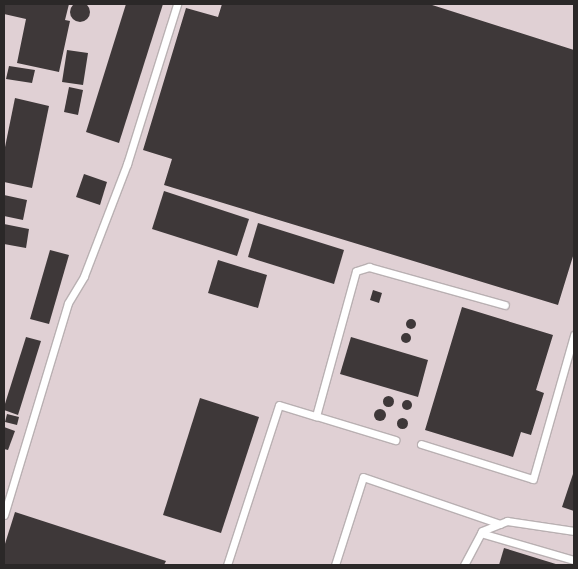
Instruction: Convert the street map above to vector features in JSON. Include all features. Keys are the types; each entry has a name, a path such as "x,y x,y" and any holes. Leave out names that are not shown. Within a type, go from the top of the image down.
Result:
{"lane":[{"path":"4,515 68,303 84,276 127,164 177,4"},
{"path":"316,416 354,276 361,267 505,305"},
{"path":"421,444 533,479 574,335"},
{"path":"227,565 279,405 395,440"},
{"path":"335,565 363,476 500,524"},
{"path":"464,565 481,534 507,521 540,524 574,531"},
{"path":"481,534 574,560"}],"shaded area":[{"path":"4,4 574,4 574,565 4,565"}],"building":[{"path":"80,2 87,5 90,12 87,19 80,22 73,19 70,12 73,5"},
{"path":"4,4 69,4 65,20 70,21 59,72 17,63 26,19 4,14"},
{"path":"126,4 163,4 119,143 86,132"},
{"path":"222,4 429,4 574,50 574,253 558,305 164,185 172,159 143,150 186,8 218,17"},
{"path":"67,50 88,53 83,85 62,82"},
{"path":"9,66 35,70 32,83 6,79"},
{"path":"69,87 83,90 78,115 64,112"},
{"path":"15,98 49,106 32,188 4,182 4,152"},
{"path":"84,174 107,182 100,205 76,197"},
{"path":"164,191 249,219 237,256 152,229"},
{"path":"4,195 27,200 23,220 4,216"},
{"path":"258,223 344,250 334,284 248,257"},
{"path":"4,224 29,229 26,248 4,244"},
{"path":"50,250 69,255 49,324 30,319"},
{"path":"218,260 267,275 258,308 208,293"},
{"path":"373,290 382,293 379,303 370,300"},
{"path":"462,307 553,335 536,390 544,393 531,435 521,432 513,457 425,430"},
{"path":"411,319 416,324 411,329 406,324"},
{"path":"406,333 411,338 406,343 401,338"},
{"path":"26,337 41,341 18,415 4,410 4,407"},
{"path":"351,337 428,360 418,397 340,374"},
{"path":"388,395 394,401 388,407 382,401"},
{"path":"200,398 259,417 221,533 163,515"},
{"path":"407,400 412,405 407,410 402,405"},
{"path":"380,409 386,415 380,421 374,415"},
{"path":"7,414 19,417 17,425 5,422"},
{"path":"402,417 408,423 402,429 396,423"},
{"path":"4,427 15,431 8,450 4,449"},
{"path":"574,471 574,511 562,507"},
{"path":"15,512 166,561 164,565 4,565 4,547"},
{"path":"504,548 559,565 499,565"}]}
